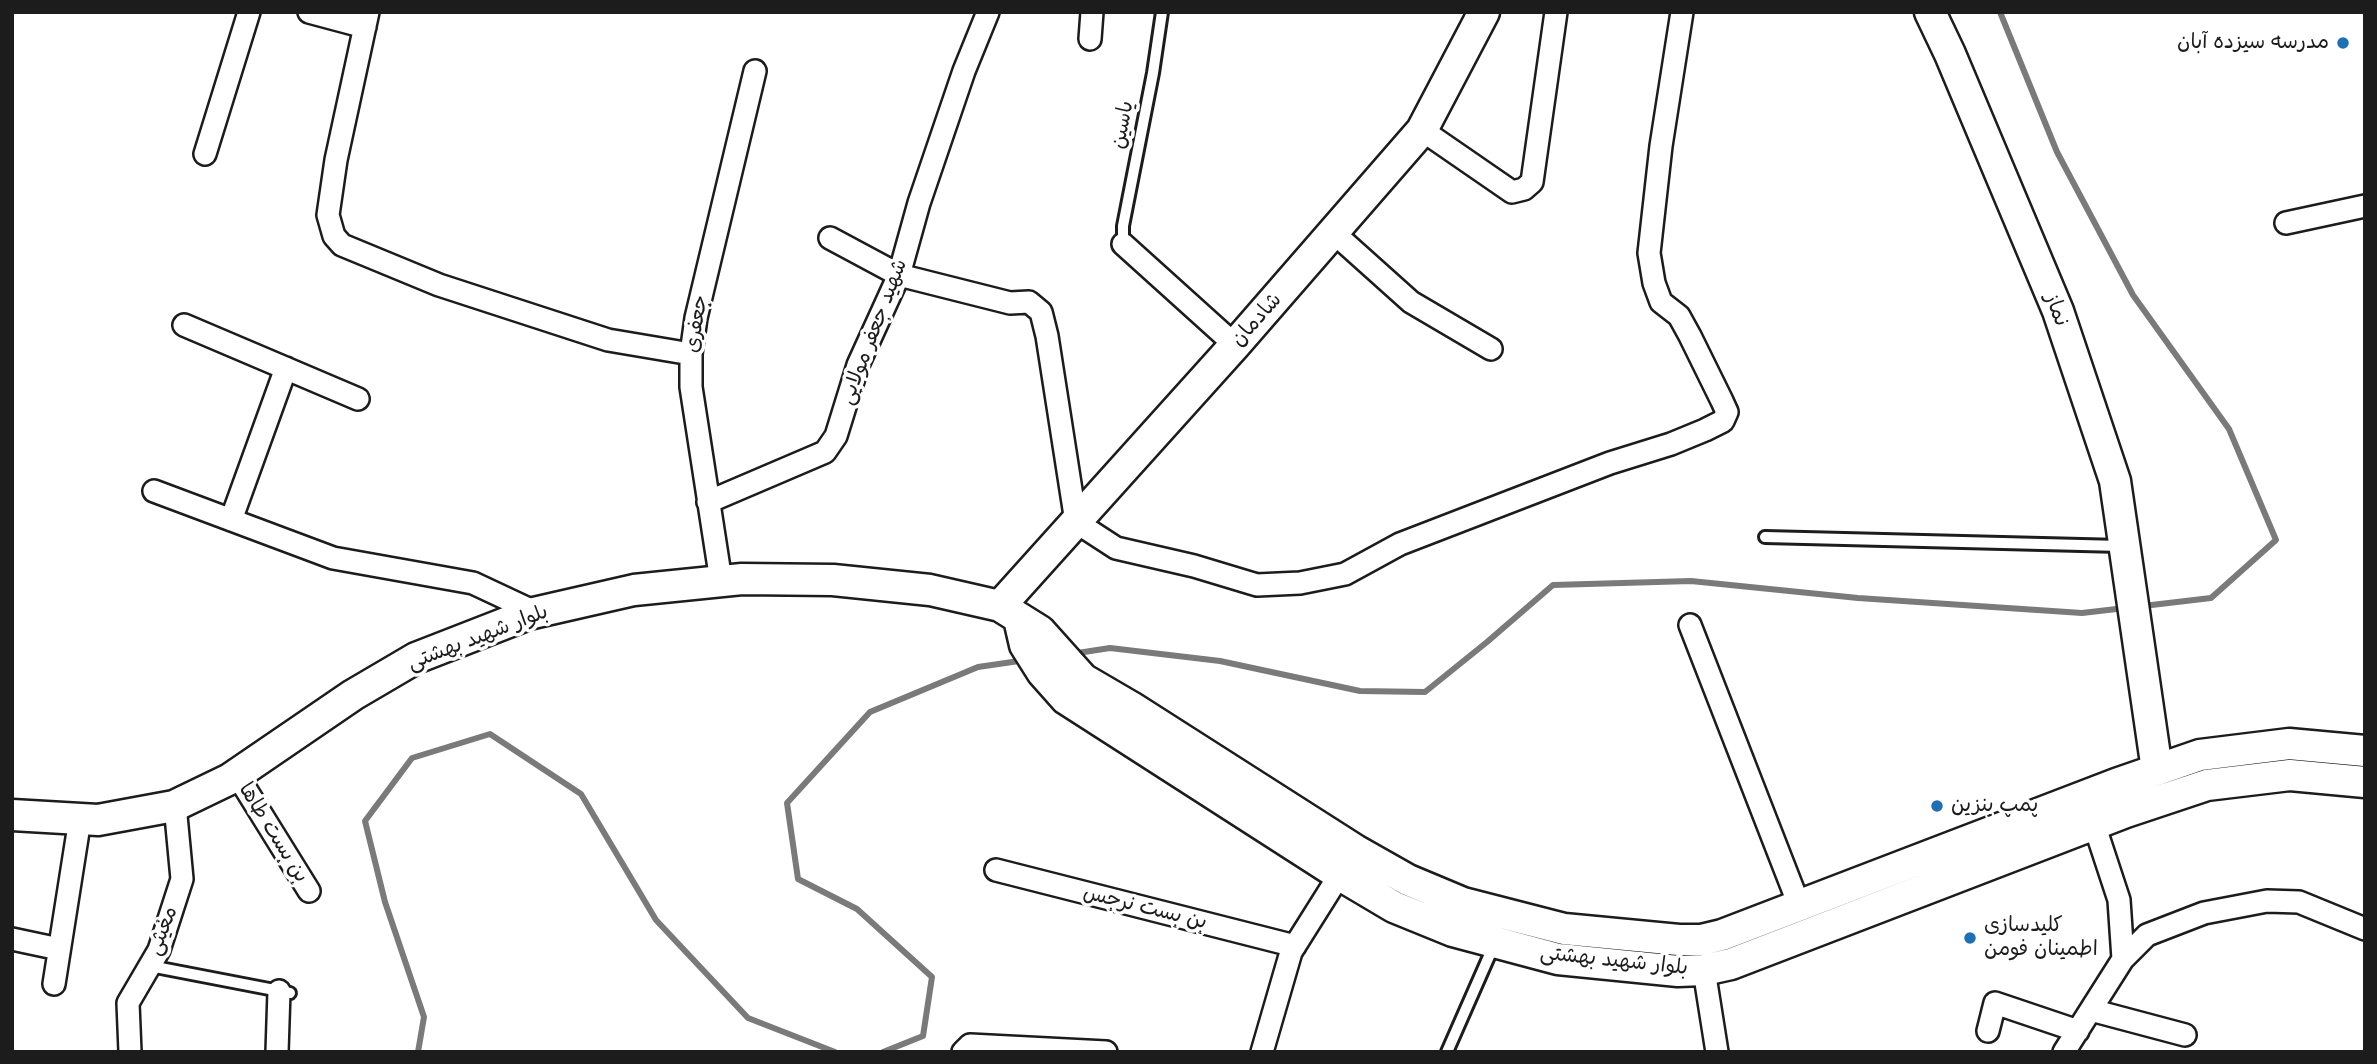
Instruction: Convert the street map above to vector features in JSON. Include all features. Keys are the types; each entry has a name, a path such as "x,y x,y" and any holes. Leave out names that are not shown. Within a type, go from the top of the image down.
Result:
{"main road":[{"name":"شادمان","path":"1021,625 1076,522 1236,345 1422,130 1484,12"},
{"path":"1908,12 1950,54"},
{"name":"نماز","path":"1930,12 2058,311 2115,481 2157,770"},
{"name":"بلوار شهید بهشتی","path":"12,815 98,820 175,805 237,775 353,695 416,658 537,612 634,590 742,579 833,580 930,590 1021,625"},
{"path":"1021,625 1074,689"},
{"name":"بلوار شهید بهشتی","path":"1074,689 1131,707 1355,850 1408,880 1463,902 1564,929 1679,940 1701,940 1722,935 2200,755 2289,744 2365,751"},
{"name":"بلوار شهید بهشتی","path":"1074,689 1340,875 1394,907 1453,931 1558,959 1678,971 1704,970 1731,964 2094,824 2207,785 2290,775 2365,782"},
{"path":"1917,860 1928,888"}],"street":[{"path":"205,155 249,12"},
{"path":"309,12 366,20 336,160 328,215 334,236 342,245 439,285 608,340 691,354"},
{"name":"شهید جعفر مولایی","path":"709,502 825,452 836,436 858,365 900,275 919,203 964,71 988,12"},
{"path":"1090,38 1092,12"},
{"path":"1422,130 1512,192 1524,189 1532,182 1556,12"},
{"path":"830,238 900,275 1010,303 1029,302 1041,312 1076,522 1116,548 1256,584 1300,583 1345,573 1400,544 1610,463 1671,444 1723,421 1727,412 1723,401 1690,336 1679,316 1661,302 1654,283 1649,253 1661,146 1682,12"},
{"name":"جعفری","path":"721,581 691,387 691,354 696,318 755,71"},
{"path":"2286,223 2365,206"},
{"path":"1334,233 1411,303 1491,349"},
{"path":"1123,244 1236,345"},
{"path":"184,325 358,399"},
{"path":"231,520 286,368"},
{"path":"154,491 333,558 473,583 537,612"},
{"path":"1690,625 1799,905"},
{"name":"بن بست طاها","path":"237,775 309,891"},
{"name":"مغیثی","path":"130,1052 128,1003 159,950 182,879 175,805"},
{"path":"54,984 80,819"},
{"path":"2094,824 2119,900 2123,959"},
{"path":"1262,1052 1295,946 1355,850"},
{"name":"بن بست نرجس","path":"996,870 1295,946"},
{"path":"2064,1052 2123,959 2147,935 2204,913 2267,901 2299,902 2365,929"},
{"path":"12,939 59,949"},
{"path":"1704,970 1717,1052"},
{"path":"277,1052 285,992"},
{"path":"1988,1031 1995,1003 2078,1031"},
{"path":"2091,1010 2185,1035"},
{"path":"963,1052 970,1045 1106,1052"}],"lane":[{"name":"یاسین","path":"1123,244 1122,226 1153,73 1162,12"},
{"path":"1765,537 2126,561"},
{"path":"1447,1052 1495,942"},
{"path":"150,966 285,992"}],"waterway":[{"path":"2000,12 2057,152 2133,295 2229,429 2276,540 2211,598 2143,606"},
{"path":"1071,654 1110,648 1220,661 1360,691 1425,692 1553,585 1691,581 1858,598 2082,613 2125,608"},
{"path":"883,1052 923,1036 932,977 857,909 798,879 787,803 870,712 978,667 1026,660"},
{"path":"418,1052 424,1017 385,902 365,821 412,758 490,734 581,794 656,920 748,1018 835,1052"}],"place":[{"name":"مدرسه سیزده آبان","path":"2343,43"},
{"name":"پمپ بنزین","path":"1937,806"},
{"name":"کلیدسازی اطمینان فومن","path":"1970,938"}]}
